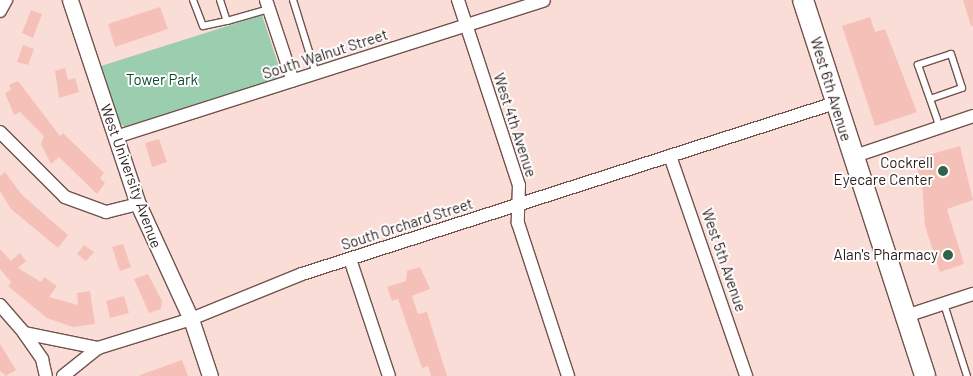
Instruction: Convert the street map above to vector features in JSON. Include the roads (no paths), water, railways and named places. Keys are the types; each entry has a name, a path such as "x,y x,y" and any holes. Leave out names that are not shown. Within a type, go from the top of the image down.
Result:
{"highway":[{"name":"West 6th Avenue","path":"804,0 852,157 926,376"}],"street":[{"path":"0,11 6,0"},
{"name":"West University Avenue","path":"70,0 138,204 191,319 210,376"},
{"name":"West 4th Avenue","path":"458,0 519,185 516,206 568,376"},
{"name":"South Walnut Street","path":"116,137 293,82 544,0"},
{"path":"267,5 293,82"},
{"name":"South Orchard Street","path":"24,333 98,348 191,319 350,259 835,103"},
{"path":"852,157 973,116"},
{"path":"0,132 65,197 106,212 138,204"},
{"name":"West 5th Avenue","path":"670,156 746,376"},
{"path":"350,259 389,376"},
{"path":"906,316 973,294"},
{"path":"0,305 24,333 42,359 46,376"},
{"path":"63,376 98,348"}],"lane":[{"path":"193,0 202,26 227,21 267,5"},
{"path":"220,0 227,21"},
{"path":"293,0 316,74"},
{"path":"930,99 962,88 951,54 918,65 939,127"},
{"path":"944,304 967,376"}],"place":[{"name":"Cockrell Eyecare Center","path":"943,171"},
{"name":"Alan's Pharmacy","path":"948,255"}],"park label":[{"name":"Tower Park","path":"162,80"}]}
